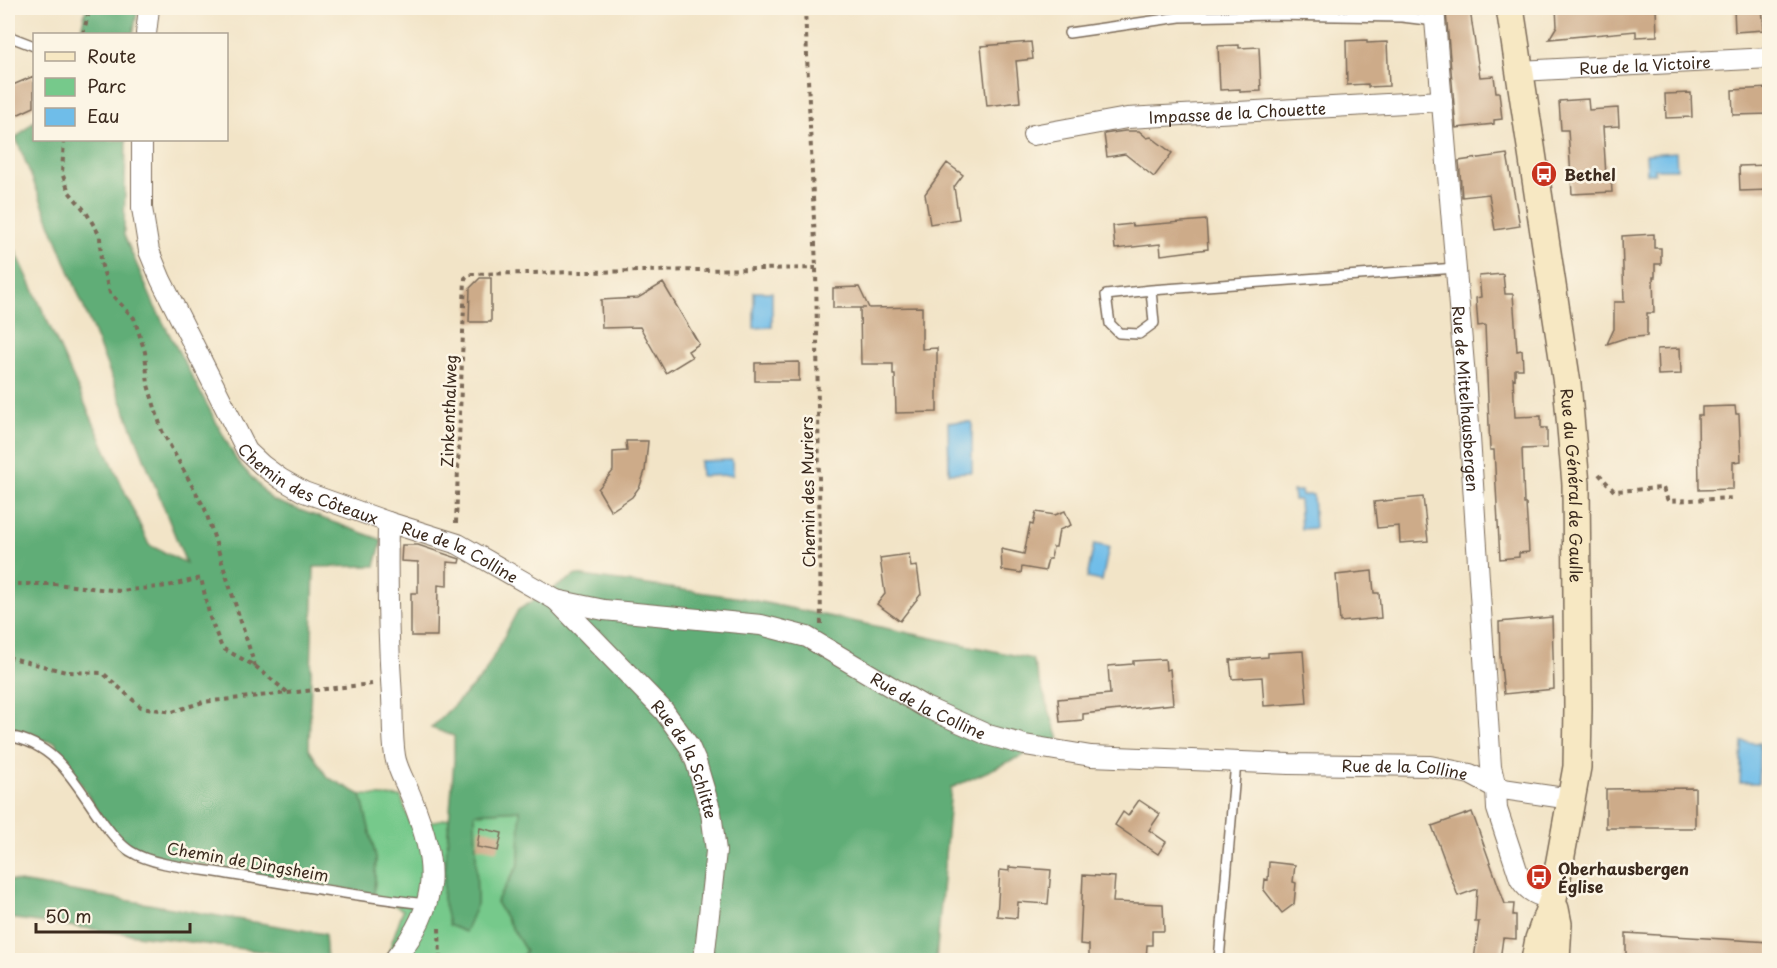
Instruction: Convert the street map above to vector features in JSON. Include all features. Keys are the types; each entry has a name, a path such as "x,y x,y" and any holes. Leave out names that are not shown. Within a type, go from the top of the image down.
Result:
{"street":[{"path":"146,33 149,8"},
{"name":"Rue du Général de Gaulle","path":"1510,8 1567,384 1576,484 1578,742 1571,799 1553,899 1539,939 1535,960"},
{"name":"Rue de Mittelhausbergen","path":"1434,14 1470,437 1491,767 1500,819 1520,879 1526,889 1533,894 1553,899"},
{"name":"Rue de la Victoire","path":"1519,71 1770,58"},
{"name":"Impasse de la Chouette","path":"1033,135 1127,118 1442,101"},
{"name":"Chemin des Côteaux","path":"142,141 142,208 149,251 183,326 247,451 281,479 304,492 388,522 387,574 395,758 430,849 431,866 426,904 413,935 394,960"},
{"name":"Rue de la Colline","path":"388,522 458,544 556,600 604,610 761,625 807,637 925,707 988,735 1025,745 1091,756 1430,766 1470,774 1496,788 1571,799"},
{"name":"Rue de la Schlitte","path":"556,600 664,711 689,746 696,762 711,812 716,851 704,960"},
{"name":"Rue du Général de Gaulle","path":"1553,899 1558,924 1556,960"}],"lane":[{"path":"1069,33 1180,17 1307,15 1402,17 1434,14"},
{"path":"8,36 33,46"},
{"path":"1151,290 1154,323 1139,334 1119,333 1110,324 1106,294 1151,290 1455,268"},
{"name":"Chemin de Dingsheim","path":"8,736 32,744 60,761 109,830 130,852 168,864 388,900 426,904"},
{"path":"1219,960 1236,762"}],"path":[{"path":"83,33 90,8"},
{"name":"Chemin des Muriers","path":"805,8 816,267 821,646"},
{"path":"64,141 62,173 69,192 86,212 100,236 101,263 110,293 134,318 145,352 148,386 162,431 205,509 255,666"},
{"name":"Zinkenthalweg","path":"458,544 456,530 465,279 470,273 816,267"},
{"path":"1573,447 1614,491 1663,488 1668,501 1735,498"},
{"path":"8,584 54,584 120,591 168,586 201,578 210,618 222,648 255,666 287,693"},
{"path":"8,657 66,672 103,673 141,707 172,712 203,702 391,682"}],"green space":[{"path":"86,8 138,8 133,33 80,33"},
{"path":"33,122 33,141 126,141 124,235 155,307 237,461 272,500 382,540 375,566 314,567 309,749 327,777 361,795 376,858 374,894 122,851 55,742 8,735 8,234 149,545 186,563 16,138"},
{"path":"576,575 742,598 1032,659 1059,739 951,788 936,960 519,960 526,951 496,902 519,864 520,810 475,813 477,904 465,932 449,925 443,899 454,736 431,728 483,676 518,610"},
{"path":"361,795 401,797 411,826 449,818 443,899 477,904 475,813 521,810 519,864 496,902 526,951 519,960 421,960 388,954 403,910 374,894 376,858"},
{"path":"8,880 325,934 327,960 8,918"}],"water":[{"path":"1676,152 1677,169 1655,169 1655,174 1647,174 1646,154"},
{"path":"754,292 772,292 772,327 754,328"},
{"path":"948,422 972,422 972,472 949,473"},
{"path":"732,460 733,475 701,476 700,461"},
{"path":"1293,491 1301,491 1302,495 1313,495 1315,528 1301,529 1299,500 1294,500"},
{"path":"1094,544 1109,547 1102,581 1087,578"},
{"path":"1742,742 1760,743 1758,783 1740,783"}],"building":[{"path":"1556,8 1596,8 1596,12 1628,10 1628,8 1656,8 1657,36 1636,37 1636,31 1549,39 1557,26"},
{"path":"1734,8 1762,8 1764,30 1735,32"},
{"path":"1470,10 1480,77 1494,76 1496,92 1499,92 1502,119 1494,120 1494,124 1456,128 1446,12"},
{"path":"1367,40 1367,43 1387,42 1389,86 1347,85 1346,41"},
{"path":"1031,42 1033,59 1016,61 1020,102 987,106 981,46"},
{"path":"1239,45 1239,48 1259,47 1261,91 1220,90 1218,46"},
{"path":"33,76 33,107 8,119 8,87"},
{"path":"1770,88 1770,114 1733,115 1732,90"},
{"path":"1691,93 1692,117 1666,118 1665,94"},
{"path":"1588,99 1589,110 1618,108 1619,126 1603,127 1606,176 1611,176 1612,192 1572,194 1568,130 1561,130 1559,101"},
{"path":"1139,131 1172,153 1154,177 1125,154 1107,157 1104,134"},
{"path":"1507,154 1520,226 1495,230 1489,194 1462,197 1459,161"},
{"path":"947,163 963,175 954,187 959,219 930,224 925,194"},
{"path":"1770,165 1770,190 1740,191 1739,166"},
{"path":"1206,220 1208,249 1161,255 1160,244 1115,249 1113,226"},
{"path":"1654,234 1654,248 1661,248 1661,264 1655,264 1654,313 1647,313 1647,336 1625,338 1607,344 1614,329 1614,302 1624,302 1622,236"},
{"path":"1503,274 1505,294 1513,294 1517,351 1522,350 1523,369 1515,369 1515,379 1513,378 1515,417 1541,416 1541,428 1547,428 1547,448 1522,449 1529,552 1519,553 1519,557 1500,559 1494,450 1490,450 1485,325 1478,326 1476,298 1481,297 1479,276"},
{"path":"480,278 491,278 491,322 469,322 470,288"},
{"path":"663,283 699,344 688,351 692,357 666,373 640,327 602,328 601,300 638,298"},
{"path":"859,287 869,308 922,307 922,349 937,348 937,412 896,413 893,364 861,364 860,308 833,308 833,288"},
{"path":"1680,348 1681,374 1658,375 1657,349"},
{"path":"799,362 799,381 755,381 755,363"},
{"path":"1735,406 1736,414 1739,414 1741,461 1733,462 1733,489 1699,490 1698,415 1702,415 1702,407"},
{"path":"626,441 648,441 645,471 640,486 632,497 611,511 598,489 613,471 613,452 627,451"},
{"path":"1423,497 1428,541 1400,543 1399,526 1377,528 1374,502"},
{"path":"1065,511 1071,525 1059,530 1056,547 1053,547 1051,559 1048,559 1045,571 1022,567 1021,573 1002,570 1001,549 1024,554 1030,524 1033,525 1036,512 1055,515"},
{"path":"402,545 418,545 460,559 459,563 447,562 447,586 438,585 437,636 411,636 411,593 418,593 418,562 401,561"},
{"path":"909,554 911,567 917,566 921,594 900,621 877,604 885,594 880,558"},
{"path":"1372,571 1374,593 1379,593 1381,618 1340,622 1336,575"},
{"path":"1552,617 1554,689 1504,694 1499,622"},
{"path":"1303,651 1307,703 1264,706 1262,677 1232,679 1230,660 1268,657 1268,653"},
{"path":"1165,659 1166,670 1170,669 1173,704 1083,714 1083,720 1060,722 1058,699 1110,694 1108,666 1133,664 1133,661"},
{"path":"1695,788 1695,828 1606,828 1606,789"},
{"path":"1139,800 1160,814 1149,830 1166,842 1158,854 1115,825 1123,812 1128,816"},
{"path":"1472,812 1505,904 1514,904 1516,939 1503,938 1500,960 1474,960 1479,922 1475,922 1477,889 1458,896 1432,826"},
{"path":"480,828 502,833 498,851 477,847"},
{"path":"1269,862 1295,865 1294,904 1282,913 1264,890 1265,879 1268,880"},
{"path":"1009,867 1051,870 1048,904 1018,902 1017,918 997,916 1000,870 1009,871"},
{"path":"1083,875 1115,877 1113,902 1163,904 1164,931 1152,931 1152,945 1147,945 1146,960 1089,960 1089,945 1080,944"},
{"path":"1626,933 1770,942 1770,960 1640,960 1626,957"}],"place":[{"name":"Bethel","path":"1544,174"},
{"name":"Oberhausbergen Église","path":"1539,877"}]}
